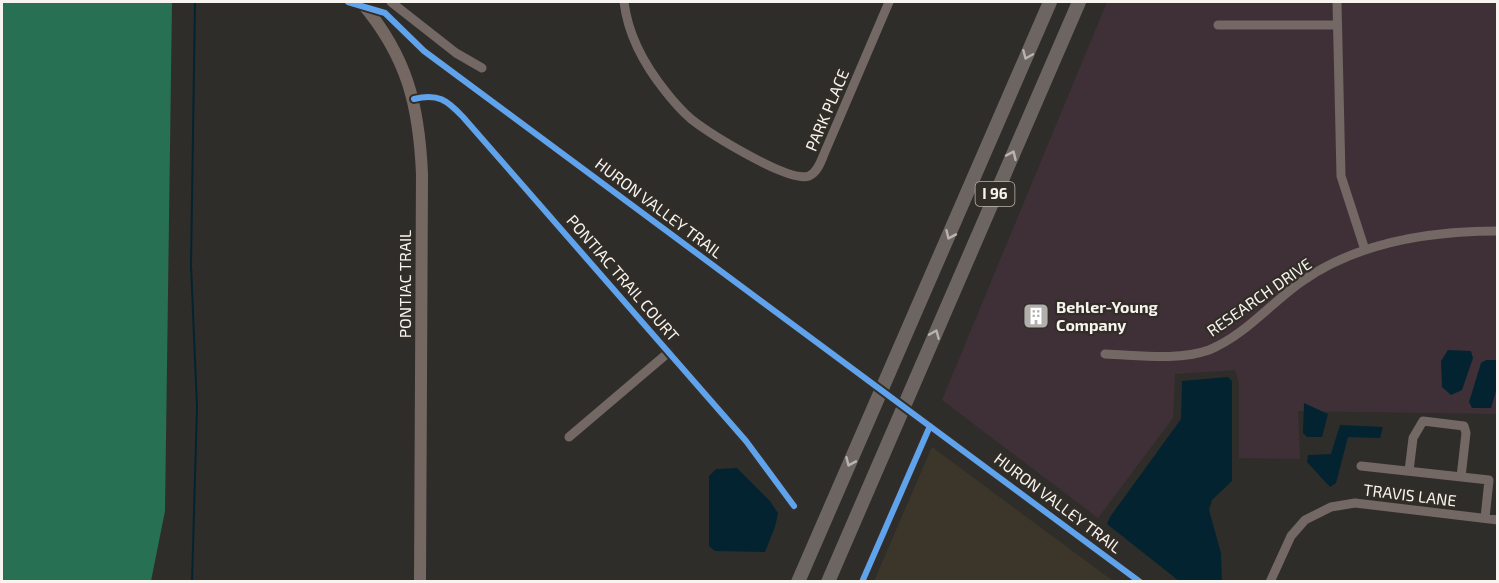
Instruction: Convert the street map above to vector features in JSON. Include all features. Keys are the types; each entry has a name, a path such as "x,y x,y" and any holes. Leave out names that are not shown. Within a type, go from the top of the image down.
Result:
{"highway":[{"name":"I 96","path":"798,582 1050,2"},
{"name":"I 96","path":"828,582 1079,2"}],"main road":[{"name":"PONTIAC TRAIL","path":"361,2 395,49 414,99 422,174 420,582"}],"street":[{"path":"391,2 456,53 483,68"},
{"name":"PARK PLACE","path":"624,2 631,33 646,64 665,91 689,117 744,153 792,174 807,177 815,172 824,154 889,2"},
{"path":"1337,2 1341,176 1365,250"},
{"path":"1218,26 1337,25"},
{"name":"PONTIAC TRAIL COURT","path":"414,99 425,96 441,97 463,117 746,441 794,506"},
{"name":"RESEARCH DRIVE","path":"1105,354 1154,356 1207,351 1235,335 1302,281 1365,250 1436,234 1497,231"},
{"path":"569,437 669,352"},
{"path":"1409,471 1413,438 1423,421 1464,426 1466,433 1461,477"},
{"path":"1361,466 1489,480 1485,518"},
{"name":"TRAVIS LANE","path":"1270,582 1291,536 1305,520 1320,511 1355,503 1497,520"}],"shaded area":[{"path":"1107,2 1497,2 1497,414 1298,411 1300,459 1239,458 1239,383 1235,370 1175,374 1173,418 1098,518 942,400"},
{"path":"932,447 1113,581 874,581"}],"green space":[{"path":"2,2 172,2 165,511 151,581 2,581"}],"water":[{"path":"1448,350 1471,351 1473,358 1462,390 1451,395 1442,387 1441,361"},
{"path":"1486,360 1497,360 1497,388 1491,408 1472,408 1469,402 1481,363"},
{"path":"1228,377 1232,381 1232,481 1212,500 1209,510 1221,553 1222,581 1179,581 1107,524 1181,419 1182,381"},
{"path":"1304,403 1328,414 1322,437 1307,437 1303,433"},
{"path":"1340,425 1383,427 1380,438 1348,437 1336,483 1330,487 1307,462 1308,455 1331,454"},
{"path":"737,468 770,501 778,513 765,552 715,551 709,546 709,476 716,469"}],"waterway":[{"path":"192,582 197,407 191,265 195,2"}],"cycle path":[{"name":"HURON VALLEY TRAIL","path":"348,2 385,13 424,51 1140,582"},
{"path":"414,99 422,97 442,99 463,117 746,441 794,506"},
{"path":"862,582 930,426"}],"place":[{"name":"Behler-Young Company","path":"1036,316"}]}
